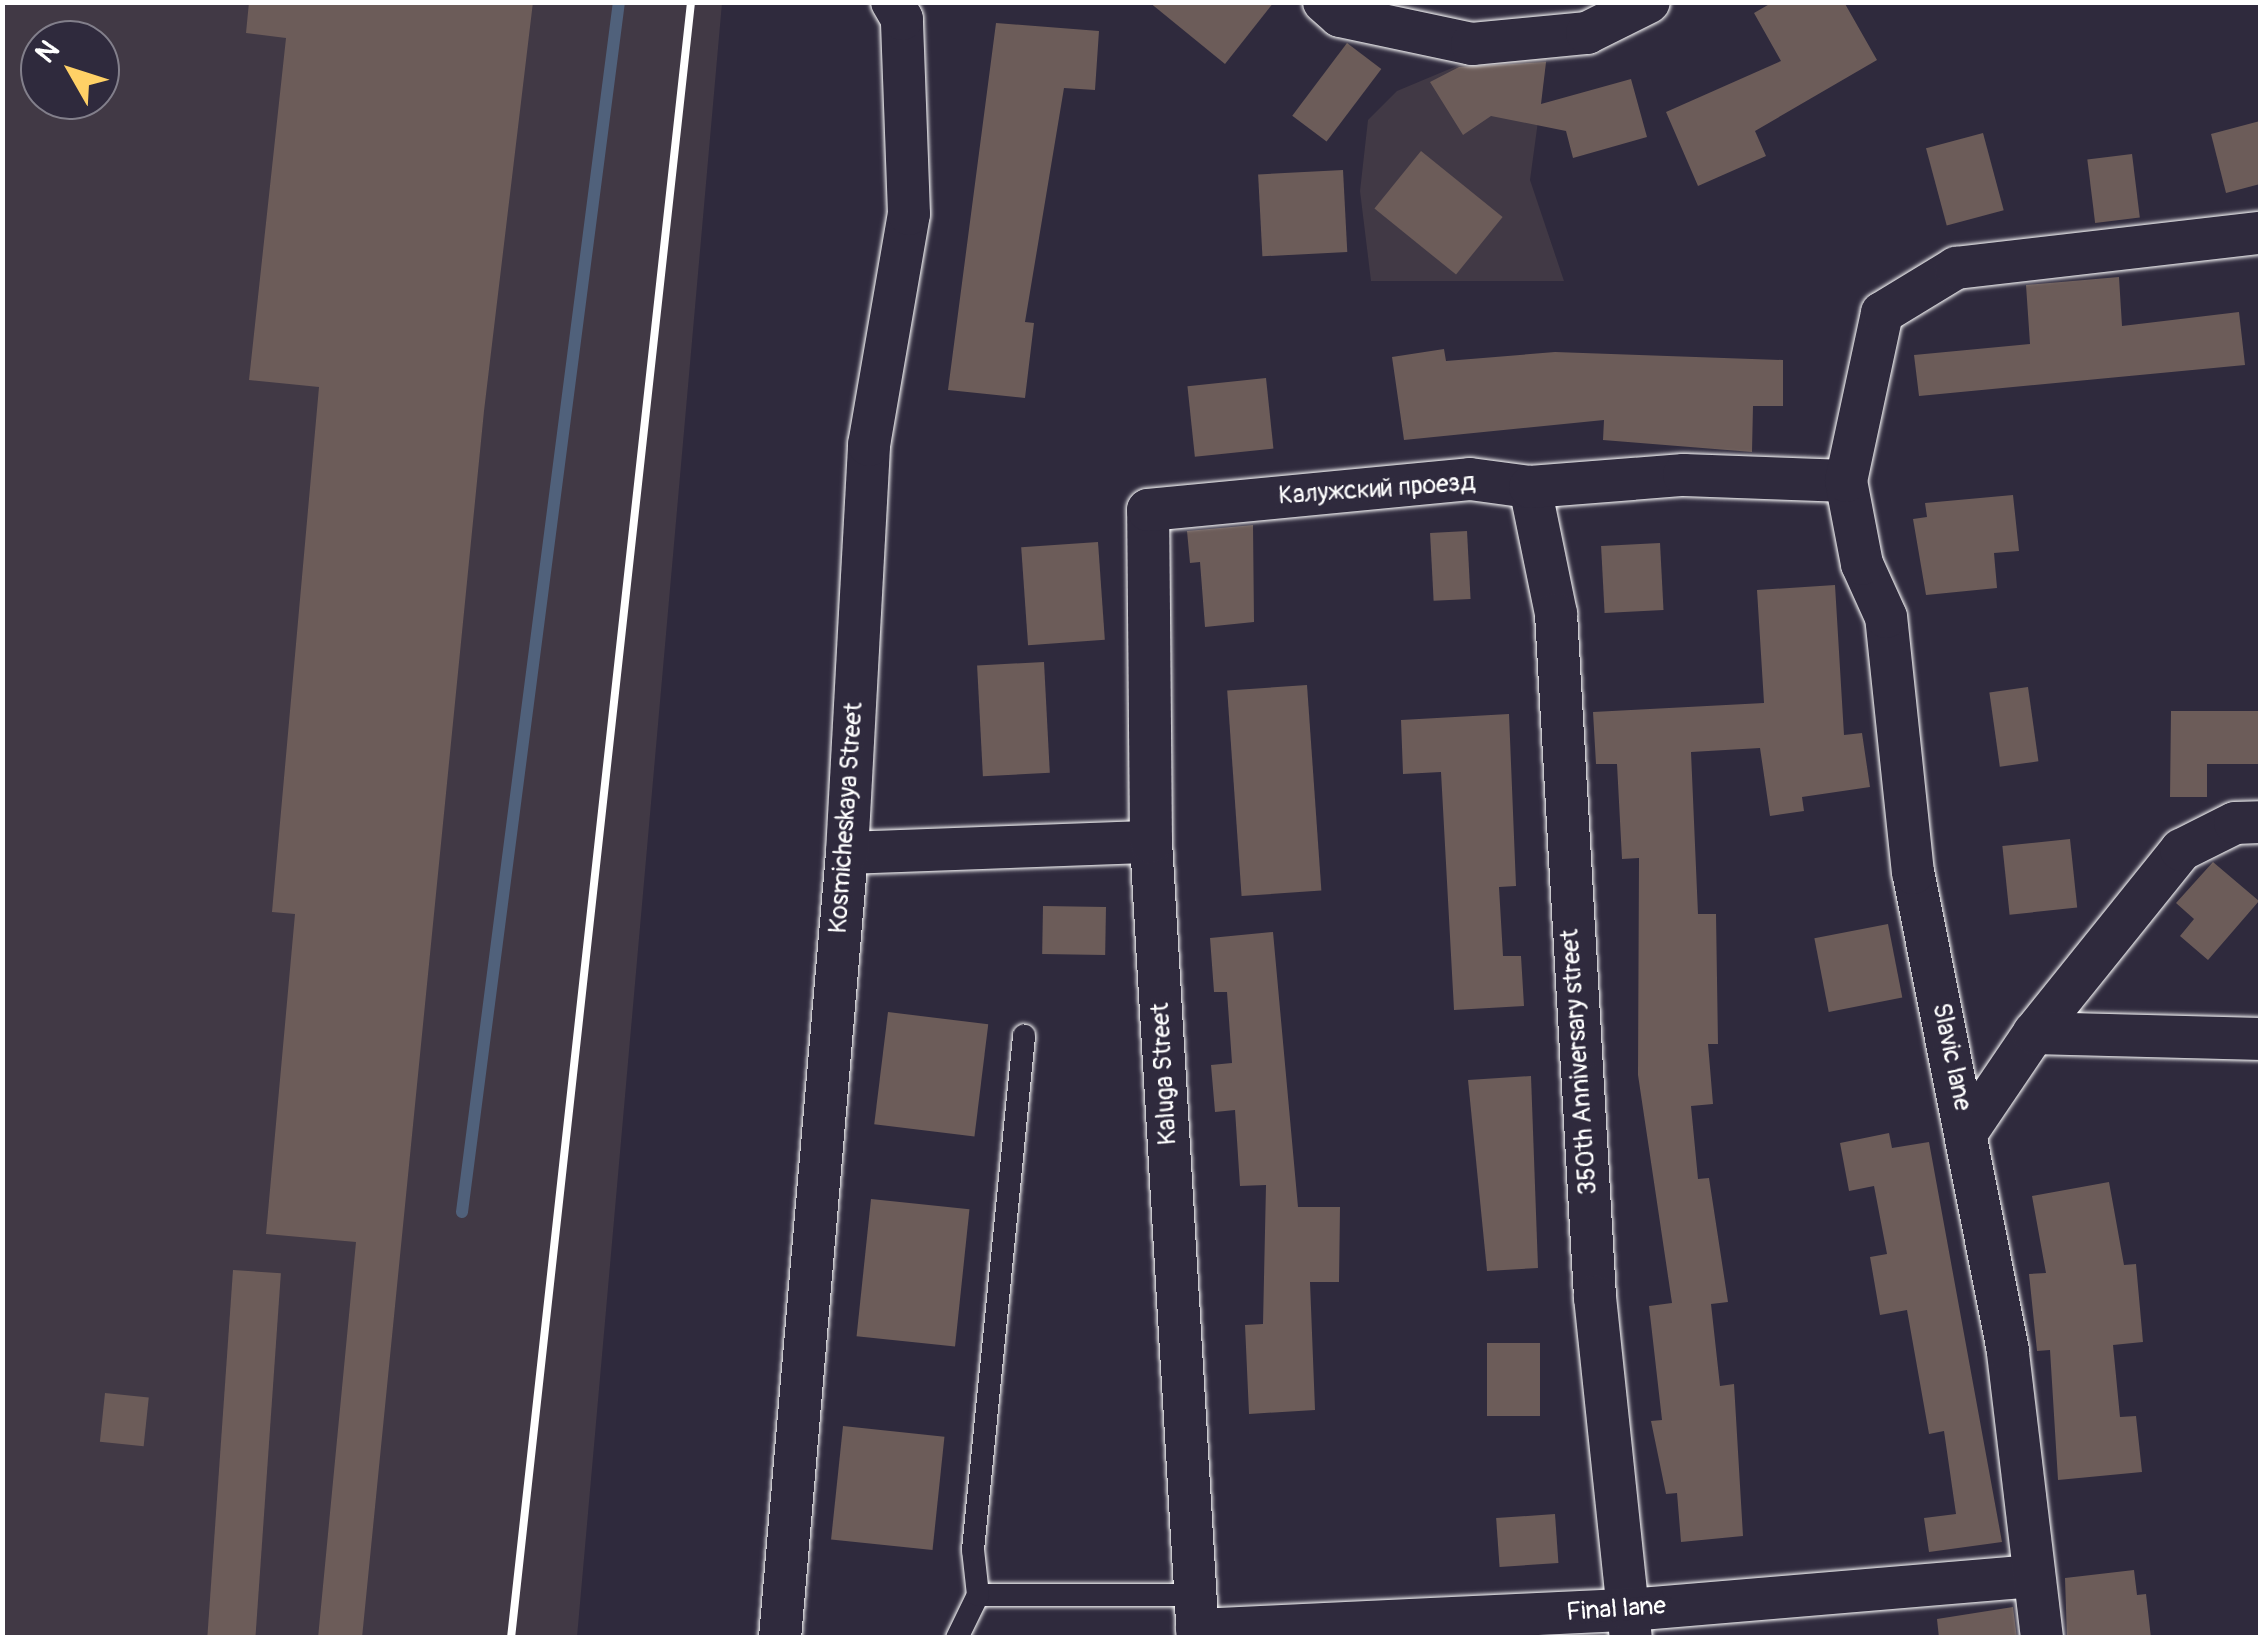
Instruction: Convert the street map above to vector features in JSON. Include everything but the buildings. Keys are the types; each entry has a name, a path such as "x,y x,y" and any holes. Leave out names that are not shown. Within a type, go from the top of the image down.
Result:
{"street":[{"path":"1324,2 1340,16 1472,44 1587,32 1649,2"},
{"name":"Kosmicheskaya Street","path":"780,1638 846,853 868,446 908,214 900,8"},
{"path":"1846,481 1882,313 1956,268 2260,233"},
{"name":"Калужский проезд","path":"1148,510 1470,479 1530,487 1684,475 1846,481"},
{"name":"Slavic lane","path":"1846,481 1862,564 1886,617 1913,873 2008,1351 2042,1638"},
{"name":"350th Anniversary street","path":"1530,487 1556,614 1595,1296 1630,1624"},
{"name":"Kaluga Street","path":"1148,510 1151,842 1196,1621"},
{"path":"1967,1132 2034,1033 2181,850 2234,823 2260,822"},
{"path":"846,853 1151,842"},
{"path":"2034,1033 2260,1039"},
{"name":"Final lane","path":"1196,1621 1630,1624 2034,1576"}],"lane":[{"path":"958,1638 978,1595 975,1531 1024,1036"},
{"path":"978,1595 1196,1621"}],"shaded area":[{"path":"3,3 722,3 577,1637 3,1638"},
{"path":"1547,55 1530,180 1564,281 1371,281 1360,191 1368,120 1397,91 1471,60"}],"waterway":[{"path":"462,1212 619,2"}],"railway":[{"path":"511,1638 691,2"}]}
